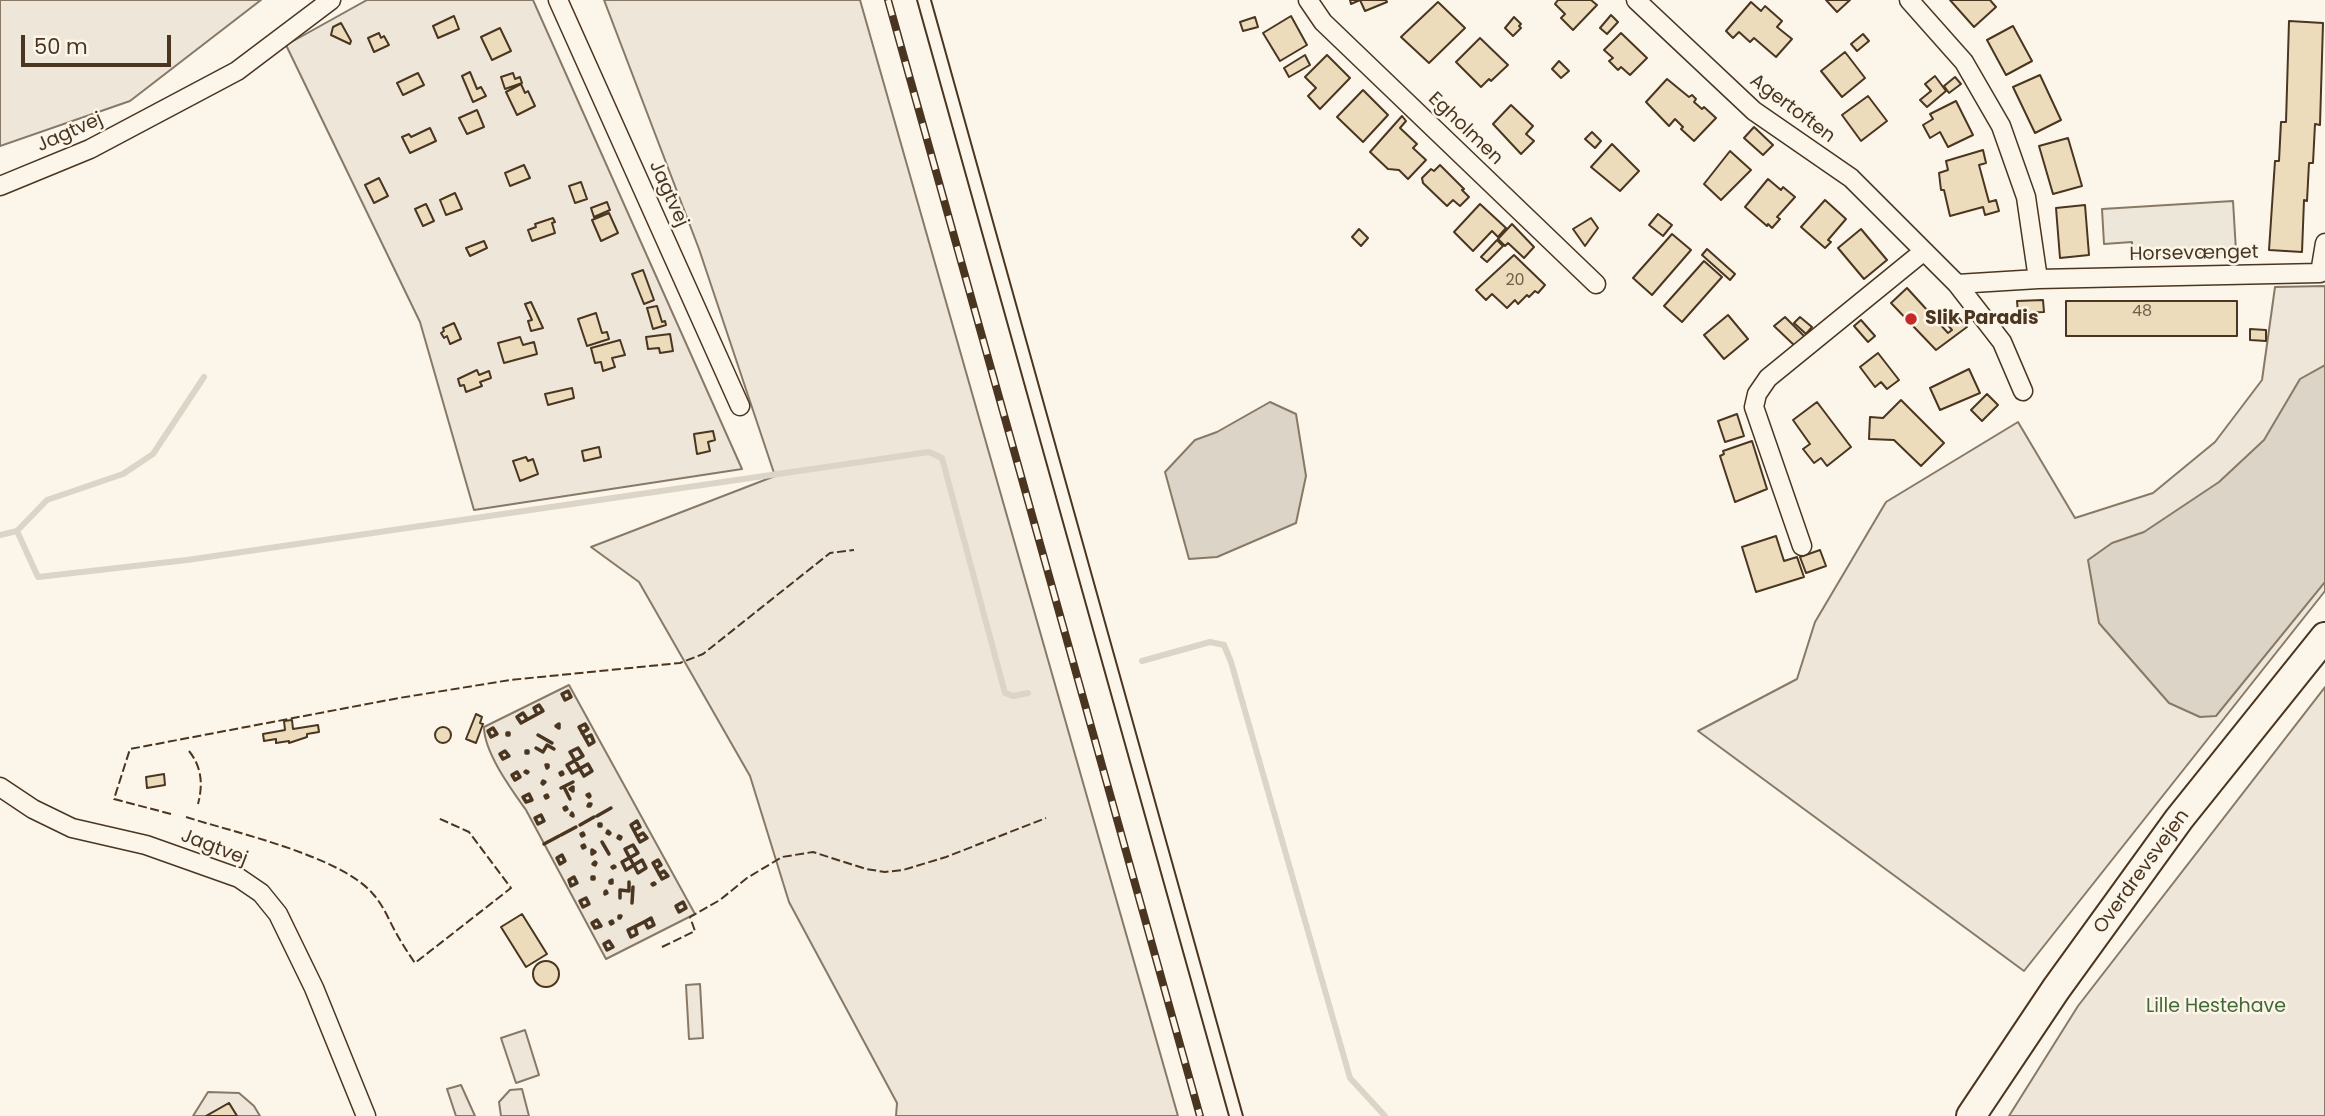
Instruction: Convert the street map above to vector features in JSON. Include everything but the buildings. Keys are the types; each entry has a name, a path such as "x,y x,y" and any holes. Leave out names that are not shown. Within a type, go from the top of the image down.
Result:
{"main road":[{"name":"Overdrevsvejen","path":"1971,1116 2056,989 2179,819 2325,636"}],"street":[{"name":"Jagtvej","path":"0,186 90,149 237,71 331,0"},
{"name":"Jagtvej","path":"558,0 740,406"},
{"name":"Egholmen","path":"1308,0 1323,22 1596,284"},
{"name":"Agertoften","path":"1636,0 1754,111 1851,178 1957,284 2002,342 2023,391"},
{"path":"1909,0 1964,62 2001,126 2026,197 2038,279"},
{"name":"Horsevænget","path":"1957,284 2038,279 2323,273 2325,243"},
{"path":"1802,546 1754,407 1757,394 1768,378 1924,251"},
{"name":"Jagtvej","path":"0,787 33,809 72,828 146,845 239,878 261,893 278,914 314,988 366,1116"}],"green space":[{"path":"0,0 261,0 130,101 0,146"},
{"path":"367,0 533,0 742,469 474,510 420,322 286,45"},
{"path":"604,0 860,0 1178,1116 896,1116 897,1103 789,902 750,776 639,582 591,547 775,476 699,249"},
{"path":"2325,286 2325,591 2024,971 1698,731 1797,679 1815,622 1886,502 2018,422 2075,518 2153,493 2215,442 2262,380 2275,287"},
{"path":"569,685 695,914 606,959 526,810 499,770 485,737 484,727"},
{"name":"Lille Hestehave","path":"2325,687 2325,1116 2009,1116 2078,1006"},
{"path":"700,984 703,1038 689,1039 686,985"},
{"path":"525,1030 539,1075 516,1083 501,1038"},
{"path":"461,1085 475,1116 456,1116 447,1089"},
{"path":"522,1089 529,1116 501,1116 499,1102 510,1090"},
{"path":"208,1092 239,1093 254,1106 260,1116 237,1116 229,1103 206,1116 193,1116"}],"shaded area":[{"path":"2233,201 2236,251 2133,256 2132,242 2104,244 2102,209"},
{"path":"2325,365 2325,582 2216,716 2200,717 2169,703 2099,623 2088,560 2112,543 2144,532 2219,482 2264,440 2300,379"},
{"path":"1270,402 1296,414 1306,476 1296,523 1217,557 1189,559 1165,472 1195,440 1217,432"}],"waterway":[{"path":"17,531 47,500 123,474 153,454 204,377"},
{"path":"0,535 17,531 38,577 187,560 929,452 942,458 1005,693 1013,696 1028,693"},
{"path":"1142,661 1210,642 1224,645 1350,1078 1385,1116"}],"tram line":[{"path":"917,0 1229,1116"},
{"path":"931,0 1243,1116"}],"railway":[{"path":"888,0 1200,1116"}],"fence":[{"path":"171,814 114,799 130,749 399,698 510,680 680,663 703,654 830,553 854,550"},
{"path":"189,751 197,763 200,776 198,804"},
{"path":"186,817 286,847 313,857 358,880 380,903 415,963 511,888 469,832 438,818"},
{"path":"662,947 695,931 690,917 720,900 747,878 782,857 813,852 866,869 885,872 903,870 946,857 1046,818"}],"wall":[{"path":"568,691 571,697 565,700 562,694 568,691"},
{"path":"527,719 523,713 517,717 521,723 543,711 539,705 534,708 537,714"},
{"path":"559,724 559,728 556,726 559,724"},
{"path":"582,733 588,729 585,724 579,727 589,745"},
{"path":"493,728 497,734 491,737 488,731 493,728"},
{"path":"507,733 509,733 509,735 507,735 507,733"},
{"path":"538,735 552,743"},
{"path":"585,738 591,735 594,742 589,745"},
{"path":"536,748 543,752 547,745 554,749"},
{"path":"570,752 574,758 575,761 579,767 580,770 584,776 592,771 588,764 572,773 567,765 583,756 578,748 570,752"},
{"path":"505,751 509,756 503,759 500,754 505,751"},
{"path":"526,751 528,751 528,753 526,753 526,751"},
{"path":"546,765 548,765 548,767 547,768 546,765"},
{"path":"526,771 528,772 525,772 526,771"},
{"path":"517,772 520,777 515,780 512,775 517,772"},
{"path":"562,772 563,774 561,775 560,773 562,772"},
{"path":"543,781 545,782 543,784 542,783 543,781"},
{"path":"561,788 573,782"},
{"path":"564,787 570,799"},
{"path":"573,787 573,791 570,789 573,787"},
{"path":"529,794 532,800 526,802 523,797 529,794"},
{"path":"589,794 590,796 589,797 587,795 589,794"},
{"path":"547,795 548,797 546,798 545,796 547,795"},
{"path":"589,804 591,804 590,806 588,806 589,804"},
{"path":"566,807 567,809 565,810 564,808 566,807"},
{"path":"597,816 611,808"},
{"path":"572,813 573,815 573,816 571,815 572,813"},
{"path":"541,815 544,821 538,824 535,818 541,815"},
{"path":"580,825 594,817"},
{"path":"634,830 640,827 637,821 631,825 640,842 647,838 643,833 638,836"},
{"path":"599,824 601,824 601,826 599,826 599,824"},
{"path":"561,835 576,827"},
{"path":"608,831 610,833 609,834 607,833 608,831"},
{"path":"583,833 584,835 582,836 581,834 583,833"},
{"path":"544,844 559,836"},
{"path":"619,836 621,837 620,839 618,838 619,836"},
{"path":"602,842 609,854"},
{"path":"584,845 585,847 583,848 582,846 584,845"},
{"path":"625,849 628,855 630,858 633,864 635,867 638,873 646,868 642,860 626,870 622,862 638,853 633,845 625,849"},
{"path":"592,850 595,852 592,854 592,850"},
{"path":"562,855 565,861 560,864 557,858 562,855"},
{"path":"653,863 658,860 661,865 656,868"},
{"path":"595,862 596,863 595,865 593,864 595,862"},
{"path":"653,863 662,879"},
{"path":"614,866 615,867 613,868 612,867 614,866"},
{"path":"659,874 664,871 668,876 662,879"},
{"path":"574,877 577,883 571,886 569,880 574,877"},
{"path":"592,877 594,877 594,879 592,879 592,877"},
{"path":"612,880 612,883 610,883 610,881 612,880"},
{"path":"620,898 620,890 629,891 629,882"},
{"path":"654,883 655,884 653,885 652,884 654,883"},
{"path":"632,903 633,887"},
{"path":"606,891 607,893 605,894 605,892 606,891"},
{"path":"586,898 589,904 583,907 580,901 586,898"},
{"path":"683,902 686,908 679,912 676,906 683,902"},
{"path":"619,916 621,916 620,918 619,918 619,916"},
{"path":"635,927 637,934 631,937 628,930 651,918 654,925 648,928 645,922"},
{"path":"597,920 601,926 595,928 592,923 597,920"},
{"path":"612,921 613,923 611,924 610,922 612,921"},
{"path":"609,941 613,947 607,950 604,944 609,941"}],"place":[{"name":"Slik Paradis","path":"1911,319"}]}
